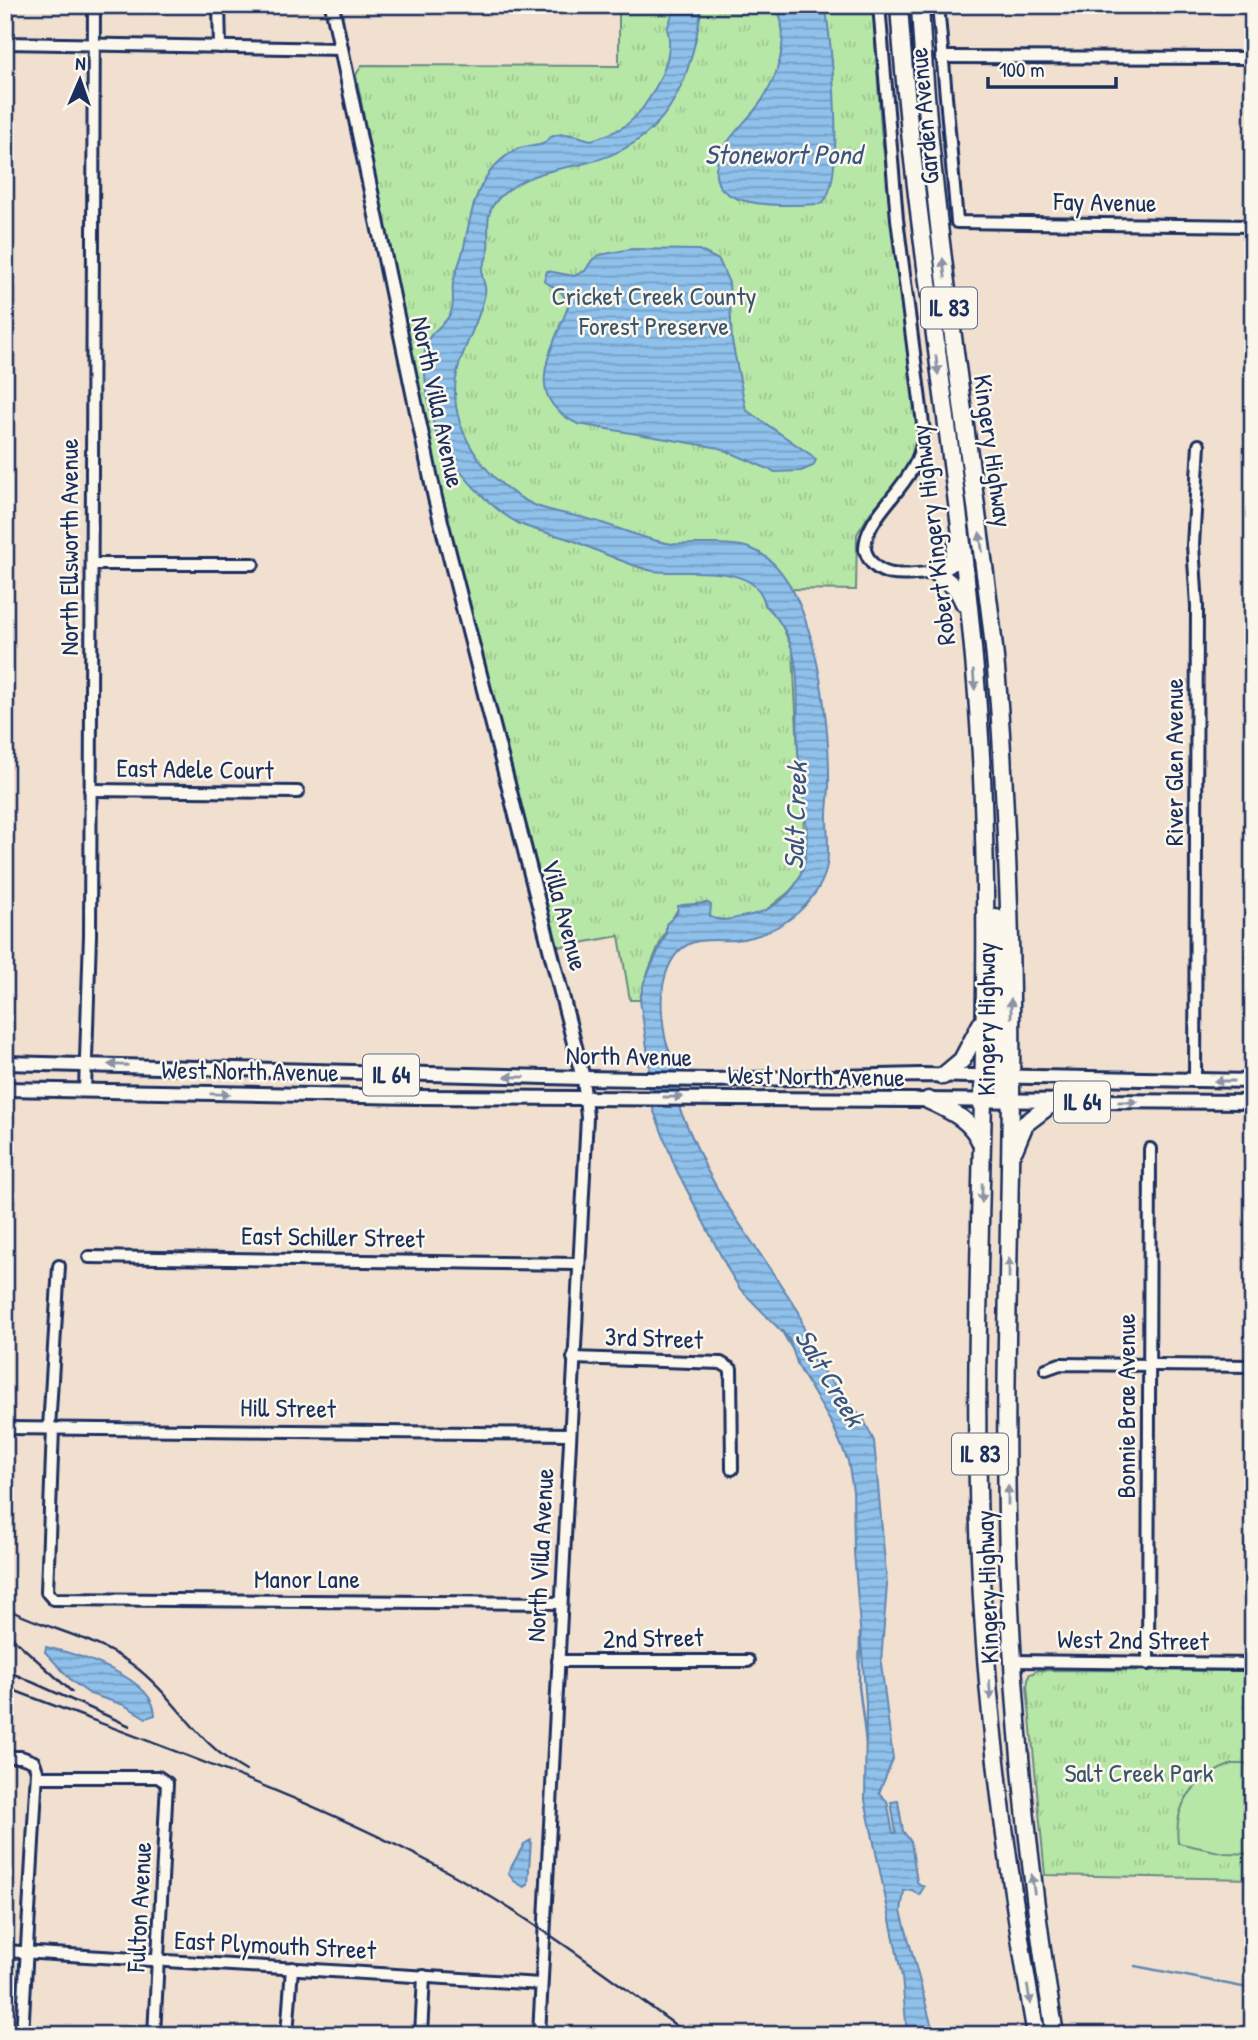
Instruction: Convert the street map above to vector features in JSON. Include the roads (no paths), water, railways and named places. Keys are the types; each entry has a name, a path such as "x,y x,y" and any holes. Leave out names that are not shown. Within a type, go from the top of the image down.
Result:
{"highway":[{"name":"Robert Kingery Highway","path":"899,5 914,187 958,522 980,737 983,1018"},
{"name":"Kingery Highway","path":"920,5 935,196 990,610 1002,742 1008,885 1006,1076 1011,1101 1008,1554 1013,1661 1031,1869 1055,2035"},
{"path":"958,522 956,557 953,562 936,572 957,589 968,612"},
{"path":"983,829 993,857 997,1062 1006,1076"},
{"path":"943,1076 967,1052 983,1018"},
{"name":"Kingery Highway","path":"983,1018 979,1329 982,1598 997,1773 1015,1912 1036,2035"},
{"path":"928,1100 964,1119 977,1133 983,1147"},
{"path":"1010,1163 1025,1124 1054,1102"}],"main road":[{"name":"North Villa Avenue","path":"332,5 435,498 501,763"},
{"name":"Villa Avenue","path":"501,763 583,1078"},
{"name":"North Avenue","path":"5,1063 368,1075 636,1079 1006,1076 1253,1081"},
{"name":"IL 64","path":"5,1088 85,1090"},
{"name":"West North Avenue","path":"85,1090 415,1097 1253,1102"}],"street":[{"name":"North Ellsworth Avenue","path":"85,1090 92,564 94,5"},
{"path":"219,5 219,47"},
{"path":"879,5 896,206 924,432 915,465 902,488 872,524 865,550 872,565 885,573 936,572"},
{"name":"Garden Avenue","path":"939,5 957,222"},
{"path":"5,43 342,48"},
{"path":"942,57 1253,58"},
{"name":"Fay Avenue","path":"957,222 1253,226"},
{"name":"River Glen Avenue","path":"1195,1081 1197,606 1193,545 1199,444"},
{"path":"92,564 253,564"},
{"name":"East Adele Court","path":"90,790 298,792"},
{"name":"North Villa Avenue","path":"539,2035 587,1117 583,1078"},
{"name":"Bonnie Brae Avenue","path":"1148,1664 1150,1149"},
{"name":"East Schiller Street","path":"89,1257 578,1264"},
{"path":"51,1428 59,1266"},
{"name":"3rd Street","path":"573,1358 695,1361 721,1363 731,1369 732,1469"},
{"path":"1046,1369 1060,1364 1253,1366"},
{"name":"Hill Street","path":"5,1428 569,1434"},
{"name":"Manor Lane","path":"51,1428 47,1592 54,1599 561,1603"},
{"name":"2nd Street","path":"558,1661 748,1661"},
{"name":"West 2nd Street","path":"1013,1661 1253,1664"},
{"path":"5,1757 20,1757 34,1762 37,1777 22,2035"},
{"name":"Fulton Avenue","path":"37,1777 158,1777 167,1783 155,2035"},
{"name":"East Plymouth Street","path":"5,1951 541,1984"},
{"path":"287,2035 292,1968"},
{"path":"421,2035 424,1976"}],"water":[{"path":"676,5 702,5 690,61 681,85 670,107 655,126 635,142 611,155 527,179 507,191 493,206 488,219 488,248 482,271 485,293 457,373 457,413 473,450 485,466 515,494 532,504 663,542 742,546 767,558 787,581 802,612 814,648 829,758 828,857 820,886 798,913 768,932 746,939 699,941 681,949 666,974 662,1012 668,1049 681,1068 680,1110 706,1168 723,1199 799,1312 813,1360 863,1418 874,1441 887,1585 881,1663 893,1759 879,1793 887,1801 893,1833 896,1833 891,1802 898,1801 903,1831 911,1842 917,1882 924,1887 919,1895 912,1890 904,1891 901,1911 934,2035 907,2035 902,1977 865,1800 866,1704 854,1552 853,1491 848,1461 833,1426 798,1366 789,1339 740,1289 729,1271 676,1169 650,1101 649,1061 640,1000 644,982 666,934 666,924 677,914 678,906 708,903 711,905 710,916 723,920 761,912 787,895 803,868 806,818 798,750 795,660 788,636 765,605 759,591 748,581 718,573 653,571 518,523 507,516 477,490 443,449 434,428 427,394 426,347 429,338 451,313 454,278 475,201 486,177 504,157 517,149 543,144 561,134 591,140 618,130 635,117 659,81 668,53 667,29"},
{"name":"Stonewort Pond","path":"776,5 824,5 827,17 834,86 835,147 828,193 820,204 785,205 745,201 729,195 719,184 716,170 723,149 762,100 780,61 783,32"},
{"path":"631,249 699,250 719,260 729,283 732,341 746,410 811,455 816,460 813,466 801,471 775,472 720,448 578,424 560,413 549,400 545,386 545,370 569,304 561,292 544,281 547,271 574,276 585,271 592,260 600,255"},
{"path":"46,1647 112,1669 142,1689 151,1701 155,1715 146,1718 124,1705 90,1694 73,1682 45,1652"},
{"path":"531,1840 528,1885 524,1887 508,1873 524,1844"}],"waterway":[{"name":"Salt Creek","path":"782,1331 793,1350"},
{"name":"Salt Creek","path":"860,1633 859,1686 866,1742"},
{"path":"1135,1966 1253,1989"}],"railway":[{"path":"5,1608 103,1647 133,1665 162,1691 213,1748 246,1771"},
{"path":"5,1631 72,1692"},
{"path":"5,1670 130,1726"},
{"path":"5,1687 279,1792 437,1866 535,1925 689,2035"}],"park label":[{"name":"Cricket Creek County Forest Preserve","path":"654,311"},
{"name":"Salt Creek Park","path":"1139,1773"}]}
